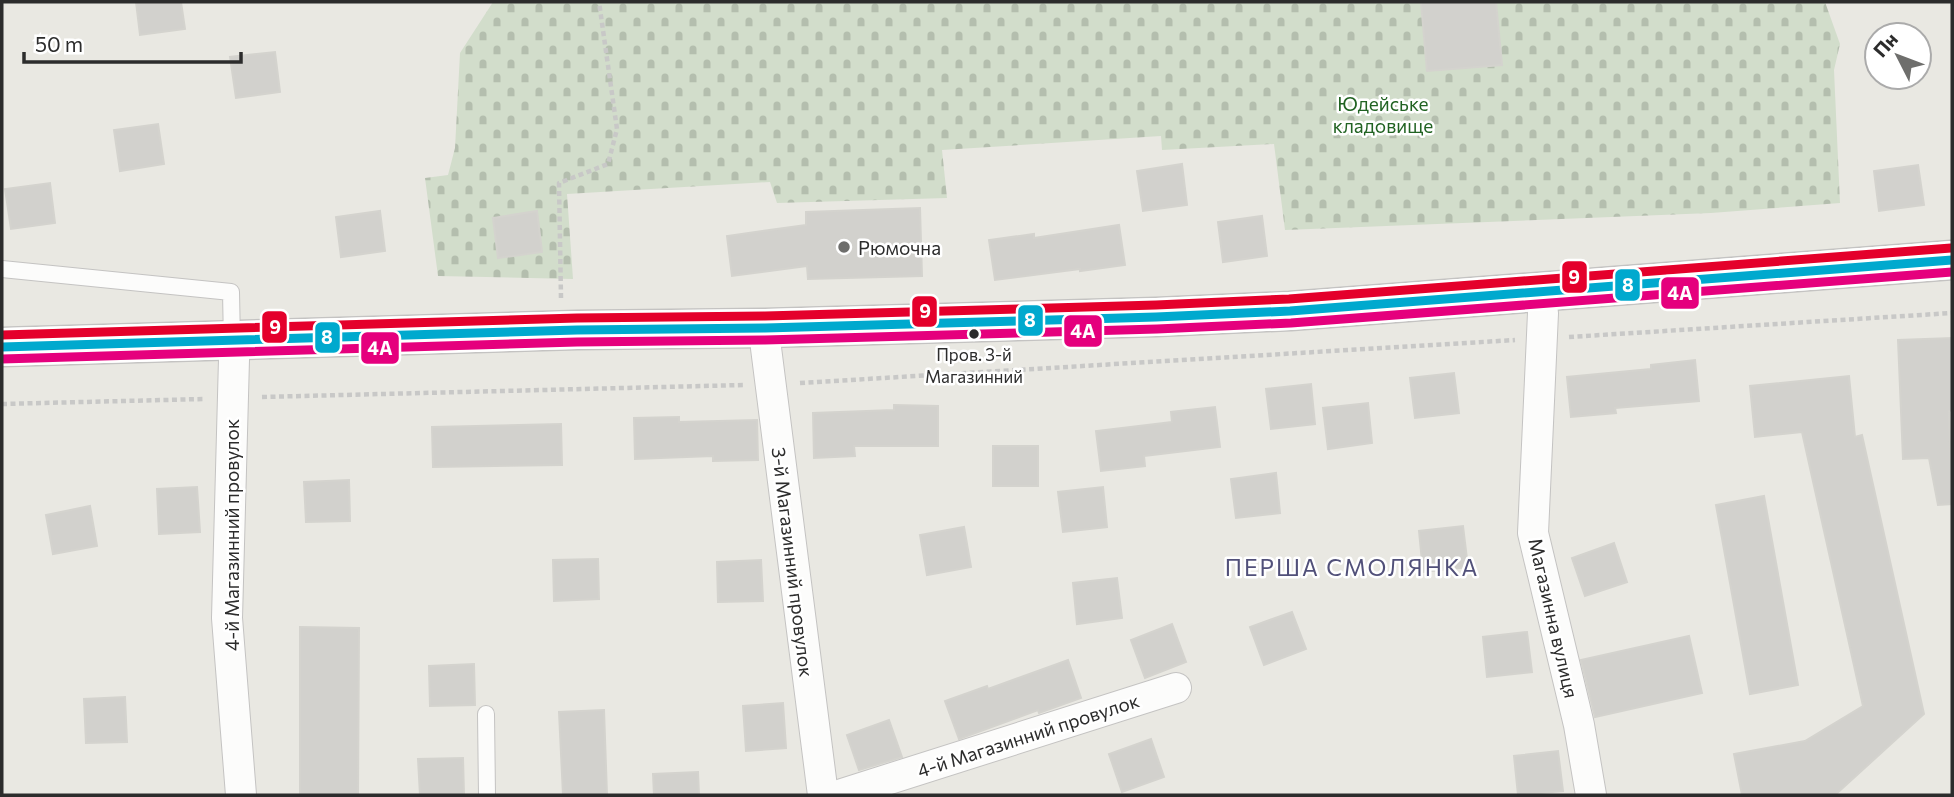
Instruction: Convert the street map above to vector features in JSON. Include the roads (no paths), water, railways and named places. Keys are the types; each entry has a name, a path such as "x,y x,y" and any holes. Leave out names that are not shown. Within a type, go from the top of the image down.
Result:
{"main road":[{"path":"2,366 561,331 767,353 1156,317 1290,311 1952,260"},
{"path":"2,347 767,353 1292,328 1542,326 1952,284"}],"street":[{"name":"Магазинна вулиця","path":"1542,326 1533,533 1579,724 1591,795"},
{"name":"4-й Магазинний провулок","path":"233,350 227,618 241,795"},
{"name":"3-й Магазинний провулок","path":"767,353 823,795"},
{"name":"4-й Магазинний провулок","path":"839,795 1177,688"}],"lane":[{"path":"2,269 231,292 233,350"},
{"path":"486,714 487,795"}],"place":[{"name":"Рюмочна","path":"844,247"},
{"name":"Пров. 3-й Магазинний","path":"974,334"}],"district":[{"name":"ПЕРША СМОЛЯНКА","path":"1352,567"}],"park label":[{"name":"Юдейське кладовище","path":"1383,114"}]}
